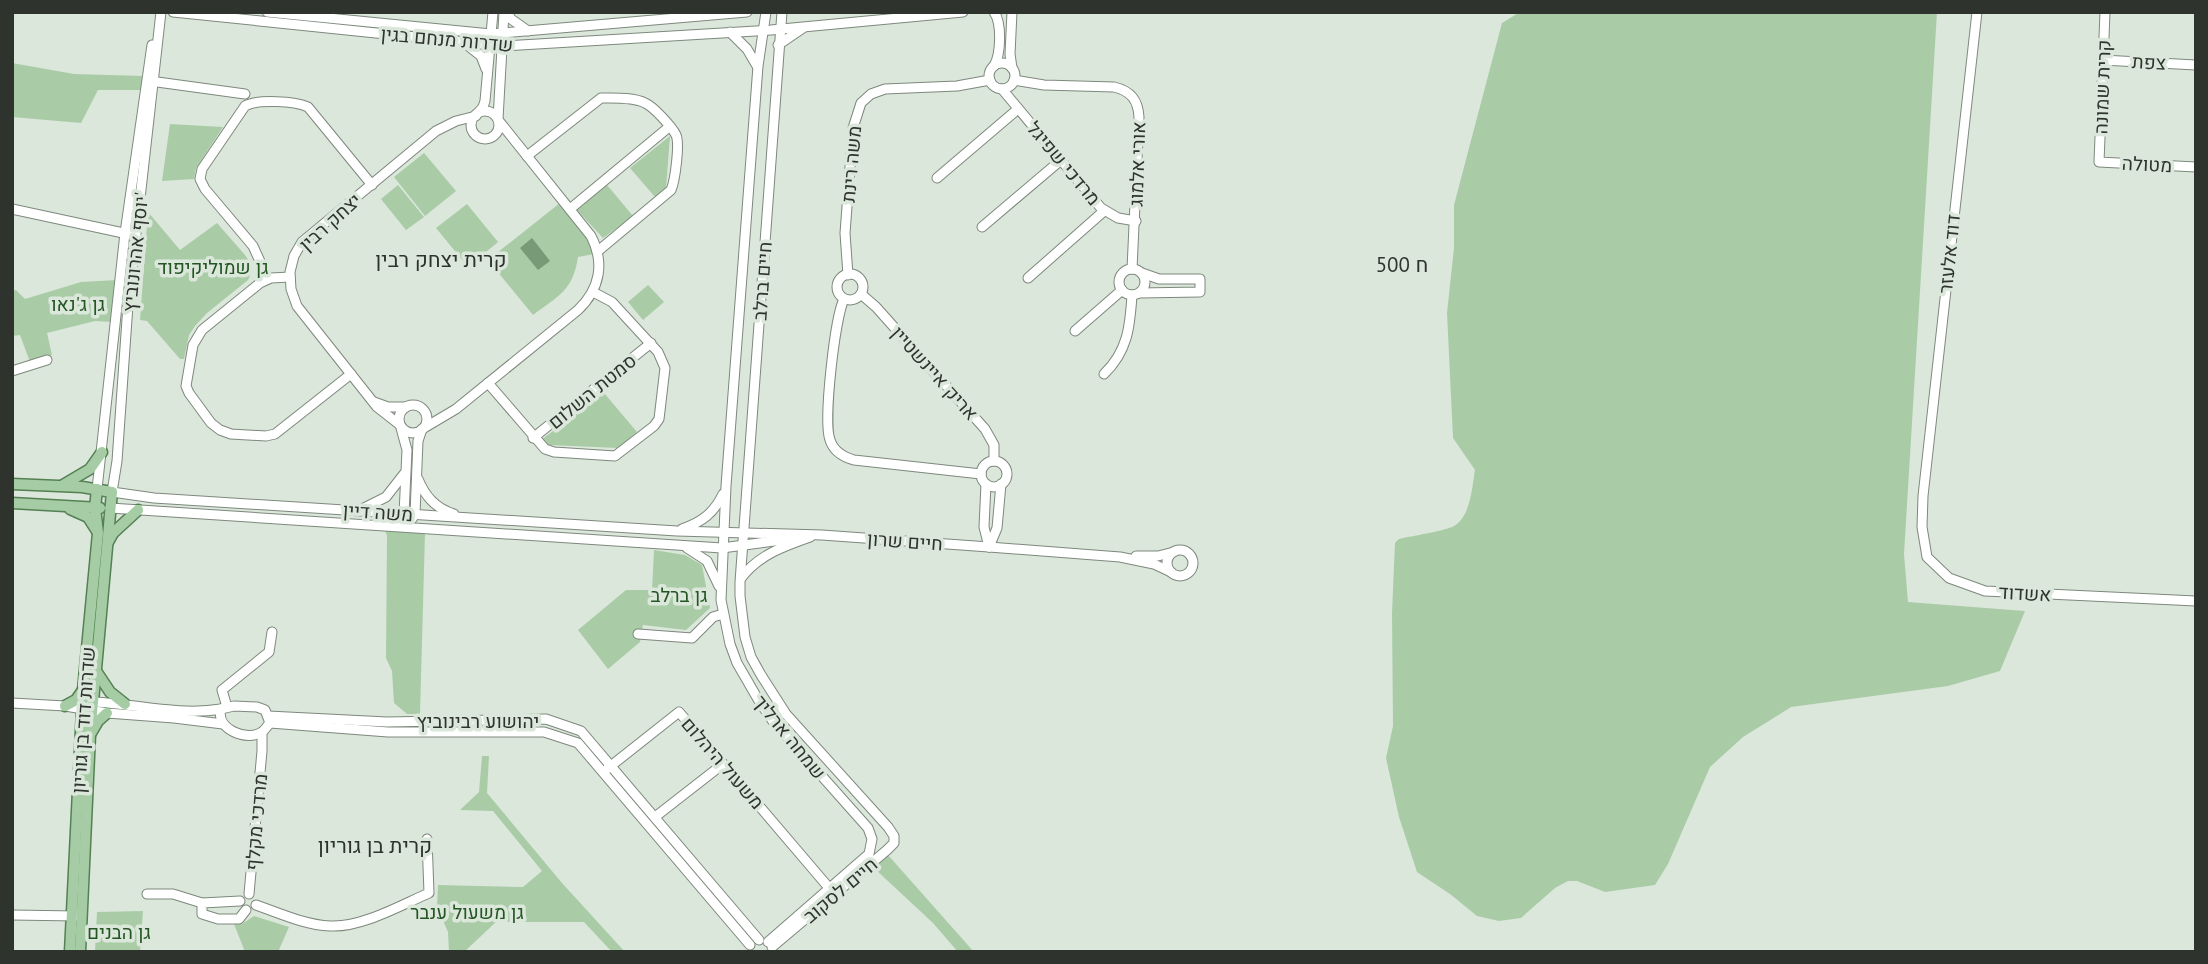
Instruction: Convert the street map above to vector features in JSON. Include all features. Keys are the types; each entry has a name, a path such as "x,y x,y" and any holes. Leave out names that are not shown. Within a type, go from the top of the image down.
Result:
{"main road":[{"path":"62,486 90,469 102,452"},
{"name":"משה דיין","path":"12,484 112,492"},
{"name":"שדרות דוד בן גוריון","path":"70,952 76,916 90,735 90,707 83,690 98,533 95,508 97,489"},
{"name":"שדרות דוד בן גוריון","path":"80,952 76,916 90,707 96,671 112,492"},
{"name":"משה דיין","path":"12,503 110,508"},
{"path":"61,505 88,517 98,533"},
{"path":"107,544 113,533 138,510"},
{"path":"96,671 110,692 125,704"},
{"path":"65,706 83,690"},
{"path":"90,735 98,721 107,713"}],"street":[{"name":"יוסף אהרונוביץ'","path":"112,492 117,461 155,12"},
{"name":"יוסף אהרונוביץ'","path":"97,489 125,233 161,12"},
{"name":"שדרות מנחם בגין","path":"173,12 502,46 781,29 963,12"},
{"name":"שדרות מנחם בגין","path":"267,12 475,34 530,32 747,12"},
{"path":"475,34 487,23 492,12"},
{"path":"474,133 472,123 484,105 492,12"},
{"path":"506,12 516,24 530,32"},
{"path":"490,138 498,132 499,76 506,12"},
{"name":"חיים ברלב","path":"723,533 758,66 766,12"},
{"name":"חיים ברלב","path":"744,533 782,12"},
{"path":"995,12 998,18 998,56 989,72 989,80 994,87 1002,89 1010,87 1015,74 1010,54 1012,12"},
{"name":"דוד אלעזר","path":"1923,496 1977,12"},
{"name":"קרית שמונה","path":"2099,162 2105,12"},
{"path":"159,30 167,20 180,13"},
{"name":"שדרות מנחם בגין","path":"778,45 805,27"},
{"path":"730,32 747,49 758,66"},
{"path":"456,42 475,50 483,60 487,73"},
{"path":"499,76 506,58 519,46"},
{"name":"צפת","path":"2102,60 2196,65"},
{"path":"994,66 1002,63 1013,68"},
{"name":"משה רינת","path":"848,275 845,233 853,128 862,103 871,93 885,89 957,86 989,80"},
{"name":"אורי אלמוג","path":"1014,80 1041,85 1114,87 1133,96 1139,117 1137,271"},
{"path":"151,81 245,94"},
{"name":"מרדכי שפיגל","path":"1002,89 1104,211 1118,218 1136,221"},
{"path":"525,154 600,98 643,102 651,106 676,135 672,188 598,251"},
{"path":"268,279 253,246 205,189 200,179 203,166 245,106 260,102 308,107 372,185"},
{"path":"937,178 1018,109"},
{"path":"351,374 275,434 266,436 228,433 218,428 209,421 186,386 194,342 204,329 260,283 268,279 290,277 293,298 301,313 351,374 373,401 381,412 406,432 413,433 456,409 578,310 593,292 599,273 598,251 592,236 498,120 490,112 476,115"},
{"name":"יצחק רבין","path":"290,277 294,256 302,242 436,131 476,115"},
{"path":"436,131 463,127 481,138 505,141 525,154"},
{"path":"570,209 669,127"},
{"path":"982,227 1060,160"},
{"name":"מטולה","path":"2099,162 2196,167"},
{"path":"1028,278 1104,211"},
{"path":"15,212 125,233 135,239"},
{"path":"111,230 125,243"},
{"path":"1104,374 1126,343 1136,294 1145,284 1137,271"},
{"path":"1137,271 1157,278 1200,279 1200,292 1136,294 1122,290 1119,282 1122,275 1137,271"},
{"path":"848,275 861,280 861,295 855,300 845,299 839,293 841,278 848,275"},
{"path":"1075,331 1122,290"},
{"path":"488,383 533,438 543,448 552,452 613,456 621,453 656,425 660,418 665,374 663,360 612,302 593,292"},
{"name":"אריק איינשטיין","path":"861,295 875,306 987,432 994,448 994,461"},
{"path":"845,299 836,325 827,422 834,449 842,456 854,460 981,474"},
{"name":"סמטת השלום","path":"533,438 650,343"},
{"path":"12,371 47,360"},
{"path":"373,401 388,407 415,406 427,413 438,414 456,409"},
{"path":"406,407 400,415 407,444 404,514 407,526"},
{"path":"407,526 415,514 418,441 426,419 422,410"},
{"path":"981,474 985,465 994,461 1001,463 1006,470 1006,478 1001,484 996,528 989,547"},
{"path":"356,511 386,496 407,469"},
{"path":"416,473 424,492 434,504 465,517"},
{"path":"981,474 986,484 984,527 989,547"},
{"path":"986,484 1001,484"},
{"path":"677,531 710,514 726,486"},
{"name":"משה דיין","path":"112,492 153,498 744,533"},
{"name":"אשדוד","path":"1923,496 1922,527 1927,557 1949,578 1985,591 2196,601"},
{"name":"משה דיין","path":"110,508 722,548 744,544"},
{"name":"שמחה ארליך","path":"723,533 723,614 737,663 772,720 868,828 872,847"},
{"name":"חיים שרון","path":"744,533 822,535 1120,557 1158,556 1175,551"},
{"name":"שמחה ארליך","path":"744,533 740,596 745,637 751,657 772,694 803,734 888,827"},
{"name":"חיים שרון","path":"744,544 822,535"},
{"path":"740,596 742,577 753,564 778,549 810,537"},
{"path":"676,544 693,550 707,561 721,590"},
{"path":"1182,550 1189,554 1193,565 1186,574 1171,572 1168,560 1175,551 1182,550"},
{"name":"חיים שרון","path":"1120,557 1154,564 1171,572"},
{"path":"638,634 692,638 713,617 723,614"},
{"path":"210,711 219,700 222,690 270,652 272,632"},
{"path":"90,707 107,713 223,723 219,714 224,705 222,690"},
{"path":"12,703 90,707 125,704 210,711 224,705"},
{"name":"יהושוע רבינוביץ","path":"224,705 257,707 265,710 269,720 387,722 546,719 581,731 606,769 761,946"},
{"name":"משעול היהלום","path":"606,769 679,712 830,889"},
{"path":"248,736 262,732 269,720"},
{"name":"מרדכי מקלף","path":"223,723 232,731 248,736 262,751"},
{"name":"מרדכי מקלף","path":"249,894 262,732"},
{"path":"655,817 723,764"},
{"name":"יהושוע רבינוביץ","path":"606,769 655,817 761,946"},
{"name":"חיים לסקוב","path":"761,946 892,845 894,836 888,827"},
{"path":"256,905 331,926 359,922 429,893 427,839"},
{"name":"חיים לסקוב","path":"761,946 830,889 869,854 872,847"},
{"path":"147,894 173,894 202,903 240,901"},
{"path":"246,910 242,908 240,901 242,896 249,894 255,898 256,905"},
{"path":"202,903 202,914 218,919 239,919 246,910 256,905"},
{"path":"12,915 76,916"}],"green space":[{"path":"1520,12 1937,12 1904,554 1908,602 2025,611 2000,671 1948,686 1791,707 1743,737 1710,767 1668,864 1655,885 1605,892 1577,881 1568,881 1555,888 1521,918 1499,921 1477,916 1417,872 1399,817 1386,758 1393,726 1392,613 1395,543 1399,539 1454,526 1464,515 1472,493 1475,470 1453,438 1447,313 1454,248 1454,205 1502,23"},
{"path":"12,63 74,74 144,76 143,90 98,90 81,123 12,117"},
{"path":"170,124 223,127 196,168 194,179 162,181"},
{"path":"670,136 666,188 655,197 630,168"},
{"path":"424,153 456,191 425,216 394,177"},
{"path":"398,185 424,217 406,230 381,199"},
{"path":"607,185 633,216 603,238 577,210"},
{"path":"560,203 586,236 594,254 578,257 572,278 563,292 533,315 488,260"},
{"path":"467,204 498,242 468,267 436,228"},
{"name":"גן שמוליקיפוד","path":"148,212 180,250 217,223 249,261 248,280 195,326 189,335 184,359 180,359 147,321 140,320"},
{"name":"גן ג'נאו","path":"117,280 112,322 95,321 47,333 52,355 30,362 20,335 12,336 12,291 16,290 25,299 81,282"},
{"path":"648,285 664,302 643,320 628,302"},
{"path":"604,393 637,432 618,448 549,445 541,440"},
{"path":"385,530 425,533 420,714 407,714 394,703 392,671 386,658"},
{"name":"גן ברלב","path":"654,550 685,555 702,565 710,608 686,630 643,625 640,642 608,669 578,630 626,590 652,590"},
{"name":"גן משעול ענבר","path":"482,756 489,756 487,793 562,883 625,952 612,952 584,922 496,922 464,952 449,952 448,932 437,907 438,885 523,887 542,871 493,811 460,810 479,792"},
{"path":"888,855 974,952 958,952 933,923 874,868"},
{"name":"גן הבנים","path":"143,911 140,952 95,952 97,912"},
{"path":"254,916 289,927 278,952 245,952 234,924 242,924"}],"shaded area":[{"path":"532,238 550,261 538,270 520,248"}],"district":[{"name":"קרית יצחק רבין","path":"441,259"},
{"name":"ח 500","path":"1402,264"},
{"name":"קרית בן גוריון","path":"375,845"}]}
